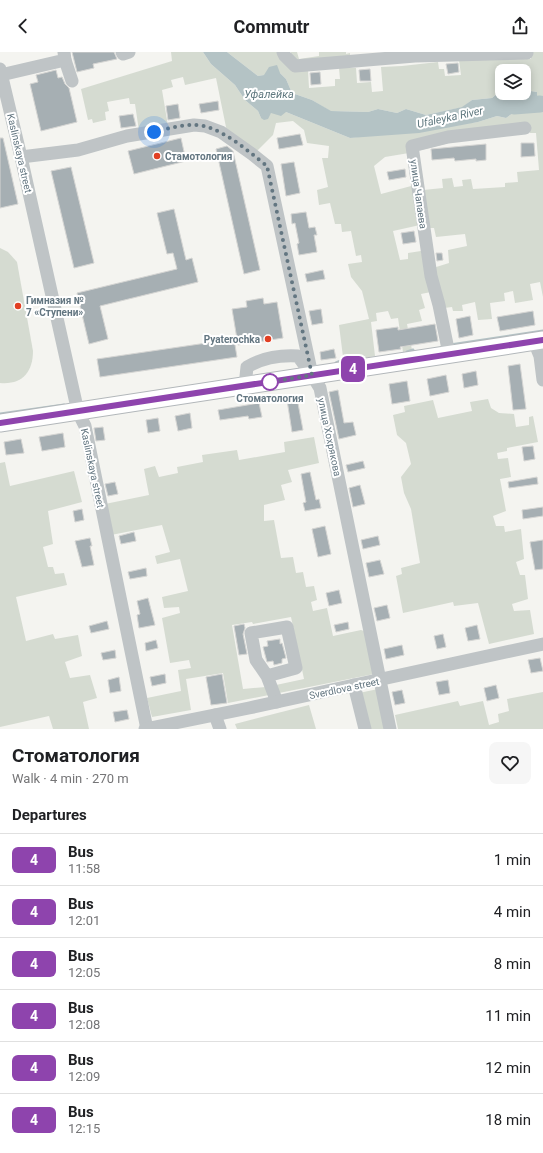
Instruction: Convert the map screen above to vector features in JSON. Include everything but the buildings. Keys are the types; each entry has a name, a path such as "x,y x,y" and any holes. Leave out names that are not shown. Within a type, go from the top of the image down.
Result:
{"main road":[{"path":"0,423 538,340"}],"street":[{"path":"122,52 123,54 129,52"},
{"path":"284,54 295,66 415,56 527,54"},
{"path":"1,72 65,56 72,81"},
{"name":"Kaslinskaya street","path":"1,72 78,412 85,426 147,729"},
{"name":"улица Хохрякова","path":"21,157 78,150 127,136 194,124 205,126 221,132 267,166 312,375 320,388 390,729"},
{"name":"улица Чапаева","path":"449,354 432,276 412,146 448,137 525,128"},
{"path":"538,340 543,380"},
{"path":"245,386 247,367 257,361 287,356 298,356 312,375"},
{"name":"Sverdlova street","path":"147,729 215,716 543,644"},
{"path":"267,676 277,702"},
{"path":"354,685 365,729"},
{"path":"215,716 220,729"}],"shaded area":[{"path":"171,52 203,52 211,64 235,85 245,100 258,111 261,118 271,113 286,112 350,138 478,122 497,116 506,118 516,111 537,109 537,92 531,91 531,64 495,64 495,96 492,98 472,100 463,107 426,115 406,109 397,113 378,109 368,112 330,111 312,100 292,93 286,79 280,73 258,76 227,52 280,52 308,70 309,88 335,86 335,79 340,79 339,68 356,68 357,83 371,82 372,92 383,91 381,67 438,62 439,69 444,69 445,76 461,75 459,60 531,59 531,52 543,52 543,297 540,282 530,284 533,300 515,303 513,291 504,293 505,301 490,303 492,319 478,320 475,302 462,305 463,311 453,311 452,307 444,308 433,268 449,263 448,250 467,246 465,234 436,237 434,228 427,228 423,190 443,188 442,179 452,178 454,187 463,186 462,180 471,179 473,189 505,187 505,183 518,182 517,172 539,170 536,133 530,133 529,123 409,153 385,157 374,166 381,194 415,185 420,225 393,231 400,260 408,259 408,253 421,251 431,292 421,294 425,308 419,310 422,321 407,324 412,350 403,352 398,318 391,319 388,311 376,313 377,321 371,322 375,356 354,360 350,356 343,357 339,325 369,319 362,291 351,277 348,264 362,262 361,255 356,256 351,231 342,232 341,224 335,224 330,203 319,205 317,190 328,187 322,158 328,158 329,146 307,143 304,130 293,121 276,123 273,135 256,152 227,132 216,78 185,85 183,77 171,80 173,87 162,90 168,126 139,131 135,104 130,104 129,98 107,102 109,111 105,112 106,120 93,123 92,119 88,120 81,89 172,61"},
{"path":"291,52 297,52 299,59 319,56 319,52 346,52 346,54 350,53 350,58 291,60"},
{"path":"0,248 8,252 17,262 33,351 31,365 25,376 14,382 8,383 0,383"},
{"path":"488,399 491,408 499,413 514,414 516,427 529,425 529,417 533,416 538,442 507,448 507,451 497,453 498,459 508,458 511,477 500,479 506,511 493,516 496,526 504,526 505,532 521,529 524,559 516,562 520,575 525,575 528,599 512,604 514,611 530,610 534,634 489,644 478,603 454,606 453,602 403,613 396,576 402,574 401,568 420,563 411,509 404,493 401,477 411,464 406,443 397,435 393,415 405,412 404,406 433,400 438,418 472,411 470,402"},
{"path":"314,437 319,463 288,470 292,482 281,485 285,500 264,505 264,521 274,520 281,558 293,557 296,573 303,572 306,587 314,586 317,600 311,602 313,611 327,608 333,636 361,630 364,631 374,674 279,693 276,685 304,679 291,617 253,624 252,622 232,625 243,689 266,687 269,695 228,703 223,673 186,679 191,710 152,717 147,698 181,691 178,670 191,668 189,660 170,663 162,618 180,613 179,607 164,608 162,597 188,591 180,559 157,564 155,556 170,552 162,525 111,535 105,504 149,495 144,469 155,466 159,477 178,473 177,467 203,462 202,455 237,450 239,460 285,452 284,442"},
{"path":"5,462 10,486 74,471 82,502 48,511 53,544 43,547 48,567 53,567 55,574 64,573 67,585 16,597 26,641 53,634 55,639 78,635 82,656 65,662 70,678 90,675 97,698 83,702 89,729 53,729 49,716 0,727 0,463"},
{"path":"378,689 387,729 368,729 359,693"},
{"path":"543,692 543,729 398,729 395,715 458,701 460,706 483,701 489,725 499,722 498,714 509,711 507,699"},
{"path":"309,705 316,729 237,729 235,724"}],"water":[{"name":"Уфалейка","path":"203,52 227,52 258,76 264,75 269,67 277,65 280,73 286,79 292,93 312,100 331,111 368,112 378,109 397,113 406,109 426,115 462,107 472,100 492,98 495,96 495,100 531,100 531,91 537,92 537,109 516,111 506,118 497,116 478,122 419,133 350,138 286,112 281,116 271,113 268,119 264,120 261,118 258,111 245,100 235,85 211,64"}],"waterway":[{"name":"Ufaleyka River","path":"514,106 540,104"},
{"path":"450,345 543,331"},
{"path":"407,352 413,350"},
{"path":"336,363 343,360"},
{"path":"0,414 64,405"}],"bus line":[{"name":"4","path":"0,423 543,340"}],"place":[{"name":"Стамотология","path":"157,156"},
{"name":"Гимназия № 7 «Ступени»","path":"18,306"},
{"name":"Pyaterochka","path":"268,339"},
{"name":"Стоматология","path":"270,382"}],"route":[{"path":"154,132 194,124 205,126 221,132 267,166 312,375 270,382"}]}
